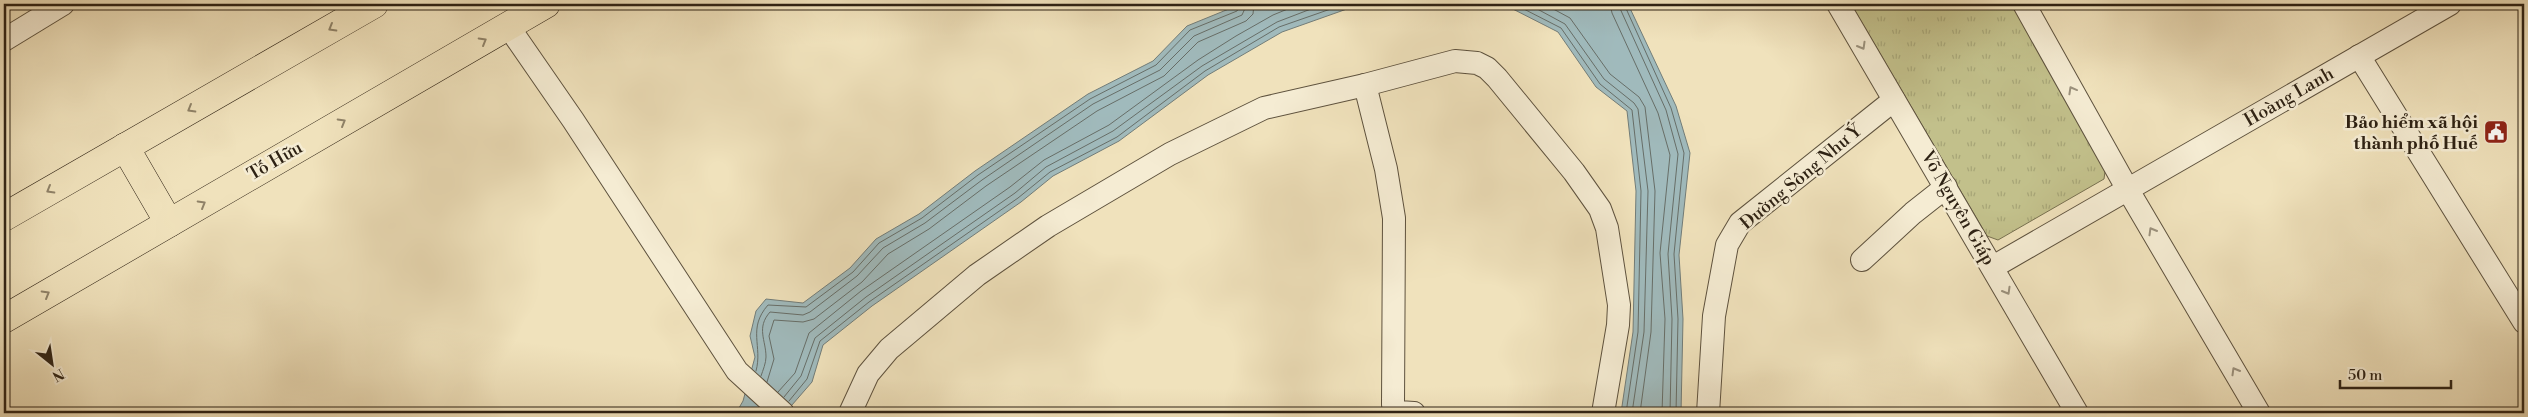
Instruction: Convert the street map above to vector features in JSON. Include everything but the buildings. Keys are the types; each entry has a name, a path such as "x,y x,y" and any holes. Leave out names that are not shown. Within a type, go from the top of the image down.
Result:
{"main road":[{"path":"4,217 374,4"},
{"name":"Tố Hữu","path":"4,319 546,4"},
{"path":"125,147 168,223"}],"street":[{"path":"4,40 63,4"},
{"name":"Võ Nguyên Giáp","path":"1838,4 2077,413"},
{"path":"2024,4 2128,190 2260,413"},
{"name":"Hoàng Lanh","path":"1993,267 2450,4"},
{"path":"508,26 573,120 737,371 783,413"},
{"path":"2358,56 2522,313"},
{"path":"850,413 868,374 905,333 976,275 1048,226 1170,154 1264,108 1365,85 1455,61 1477,63 1487,68 1497,78 1574,172 1600,209 1607,228 1618,305 1618,325 1603,413"},
{"path":"1365,85 1386,169 1394,218 1393,405 1398,412 1414,413"},
{"name":"Đường Sông Như Ý","path":"1708,413 1714,316 1727,245 1740,223 1894,100"},
{"path":"1862,260 1913,213 1946,187"}],"green space":[{"path":"1851,4 2012,4 2106,164 2104,179 1998,240 1987,236"}],"water":[{"path":"1241,4 1361,4 1282,32 1208,75 1119,141 1053,176 1021,202 872,306 823,345 812,382 785,413 736,413 743,401 755,357 750,336 756,311 766,299 803,303 850,268 876,239 919,214 975,171 1088,94 1153,61 1187,26"},
{"path":"1503,4 1628,4 1676,106 1690,153 1679,255 1683,319 1681,413 1621,413 1633,332 1636,191 1627,111 1596,87 1558,32"}],"place":[{"name":"Bảo hiểm xã hội thành phố Huế","path":"2496,132"}]}
